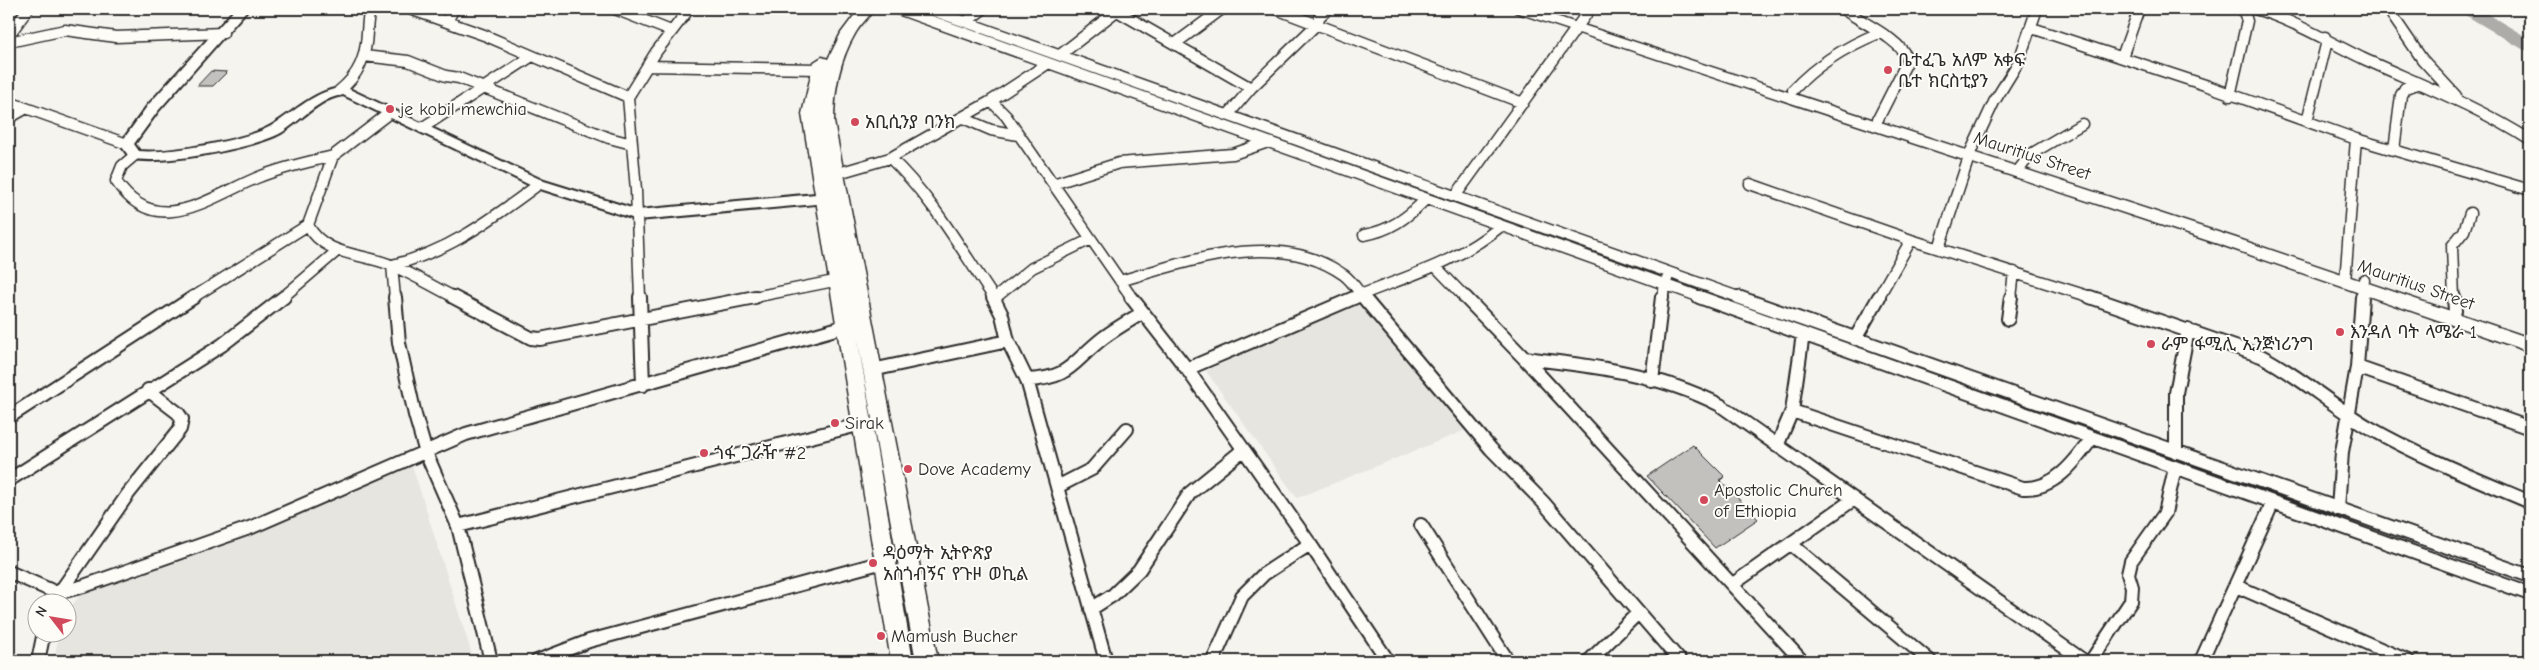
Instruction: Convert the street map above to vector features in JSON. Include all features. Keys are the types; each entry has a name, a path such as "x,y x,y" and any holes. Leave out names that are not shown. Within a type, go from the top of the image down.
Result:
{"main road":[{"path":"852,9 829,45 819,69 810,114 832,198 872,370 927,661"},
{"path":"867,9 858,18 840,47 832,68 825,104 835,174 832,198 839,280 862,424 887,561 902,661"},
{"name":"Mauritius Street","path":"1520,9 1582,19 1970,154 2346,278 2530,345"},
{"name":"Mauritius Street","path":"1540,9 1582,19 1793,90 1878,119 1970,154"},
{"name":"Mauritius Street","path":"2363,284 2455,311 2530,337"}],"street":[{"path":"9,35 28,9"},
{"path":"242,9 223,33 144,117 116,181 121,190 137,202 165,213 221,195 273,172 333,156 388,114"},
{"path":"9,102 146,157 171,155 267,134 279,129 311,105 339,91 360,72 364,56 368,14 372,9"},
{"path":"410,9 447,21 628,97"},
{"path":"447,21 454,9"},
{"path":"615,9 671,31"},
{"path":"643,384 639,322 638,215 632,144 632,117 628,97 671,31 689,9"},
{"path":"898,9 1425,200 2530,594"},
{"path":"929,9 1456,195 1855,340 2530,576"},
{"path":"966,22 983,9"},
{"path":"1176,43 1222,9"},
{"path":"1276,9 1523,103"},
{"path":"1228,115 1251,88 1316,25 1320,16 1328,9"},
{"path":"1843,9 1898,43 1906,53 1908,60 1878,119"},
{"path":"1939,248 1970,154 1994,102 2018,62 2038,9"},
{"path":"2122,57 2139,9"},
{"path":"2230,96 2248,21 2243,9"},
{"path":"2255,9 2324,37 2418,84 2446,93 2495,117 2530,140"},
{"path":"2391,9 2392,15 2422,59 2460,101"},
{"path":"1060,55 1118,10 1251,88"},
{"path":"1456,195 1582,19"},
{"path":"2032,28 2122,57 2356,139 2530,190"},
{"path":"9,42 65,30 116,37 223,33"},
{"path":"1793,90 1800,81 1851,45 1879,33"},
{"path":"2307,121 2326,45 2324,37"},
{"path":"364,56 408,61 484,88 610,138 632,144"},
{"path":"422,128 532,56"},
{"path":"835,174 890,158 991,102 1047,64"},
{"path":"647,66 819,69"},
{"path":"2394,150 2401,95 2405,88 2418,84"},
{"path":"339,91 345,91 388,114 422,128 539,184 601,205 638,215 832,198"},
{"path":"991,102 1006,116 1142,313 1187,369 1310,544 1385,660"},
{"path":"9,118 26,108"},
{"path":"963,118 991,130 1018,135"},
{"path":"2019,170 2031,154 2082,124"},
{"path":"2346,278 2356,139"},
{"path":"1053,184 1119,163 1233,154 1268,142"},
{"path":"9,417 308,225 333,156"},
{"path":"890,158 903,170 935,211 994,298 1002,315 1008,341 1027,380 1106,661"},
{"path":"392,266 409,263 453,242 499,213 539,184"},
{"path":"1750,184 1911,240 2188,330 2271,361 2348,415 2418,453 2530,502"},
{"path":"1364,235 1386,230 1412,213 1425,200"},
{"path":"2455,311 2452,246 2464,231 2470,213"},
{"path":"308,225 312,233 338,251 392,266 531,338 540,339 639,322 839,280"},
{"path":"1187,369 1361,295 1437,268 1483,242 1501,226"},
{"path":"994,298 1032,268 1090,239"},
{"path":"1855,340 1911,240"},
{"path":"1120,281 1235,252 1264,249 1301,254 1327,263 1345,276 1491,449 1543,502 1680,661"},
{"path":"9,480 148,390 222,346 262,316 338,251"},
{"path":"392,266 399,343 415,414 426,453 458,526 491,661"},
{"path":"1437,268 1524,358 1802,661"},
{"path":"2008,320 2014,272"},
{"path":"1652,381 1664,284 1670,273"},
{"path":"2338,509 2342,452 2357,366 2363,284"},
{"path":"1027,380 1045,379 1066,372 1103,338 1142,313"},
{"path":"72,592 215,541 426,453 466,434 846,326"},
{"path":"2176,452 2176,393 2188,330"},
{"path":"1777,446 1792,411 1803,334"},
{"path":"872,370 1008,341"},
{"path":"1524,358 1560,361 1652,381 1691,392 1718,405 1741,418 1777,446 1854,499 1986,595 2084,661"},
{"path":"2357,366 2530,428"},
{"path":"59,592 128,494 180,429 182,420 178,413 148,390"},
{"path":"1792,411 2023,488 2038,489 2048,482 2077,460 2092,438"},
{"path":"458,526 862,424"},
{"path":"1057,487 1092,469 1127,429"},
{"path":"1091,609 1113,595 1140,570 1190,493 1243,450"},
{"path":"2091,661 2131,602 2132,587 2128,574 2131,561 2164,513 2175,468"},
{"path":"2228,471 2228,486"},
{"path":"1733,584 1854,499"},
{"path":"2200,661 2274,502"},
{"path":"1421,525 1508,661"},
{"path":"1213,661 1242,596 1264,574 1310,544"},
{"path":"1791,544 1930,661"},
{"path":"537,661 589,641 887,561"},
{"path":"9,572 44,592"},
{"path":"2236,586 2378,656 2408,661"},
{"path":"1590,661 1638,613"},
{"path":"37,661 42,642"}],"shaded area":[{"path":"1355,301 1466,430 1297,498 1206,371"},
{"path":"411,462 474,661 54,661 57,642 78,642 78,598 84,591 238,539"}],"building":[{"path":"211,71 227,72 213,86 197,86"},
{"name":"Apostolic Church of Ethiopia","path":"1693,445 1725,477 1720,480 1758,519 1715,548 1647,476"}],"waterway":[{"path":"2468,9 2530,46"}],"place":[{"name":"ቤተፈጌ አለም አቀፍ ቤተ ክርስቲያን","path":"1888,70"},
{"name":"je kobil mewchia","path":"390,109"},
{"name":"አቢሲንያ ባንክ","path":"855,122"},
{"name":"እንዳለ ባት ላሜራ 1","path":"2340,332"},
{"name":"ራም ፋሚሊ ኢንጅነሪንግ","path":"2151,344"},
{"name":"Sirak","path":"835,423"},
{"name":"ጎፋ ጋራዥ #2","path":"704,453"},
{"name":"Dove Academy","path":"908,469"},
{"name":"Apostolic Church of Ethiopia","path":"1704,500"},
{"name":"ዳዕማት ኢትዮጽያ አስጎብኝና የጉዞ ወኪል","path":"873,563"},
{"name":"Mamush Bucher","path":"881,636"}]}
